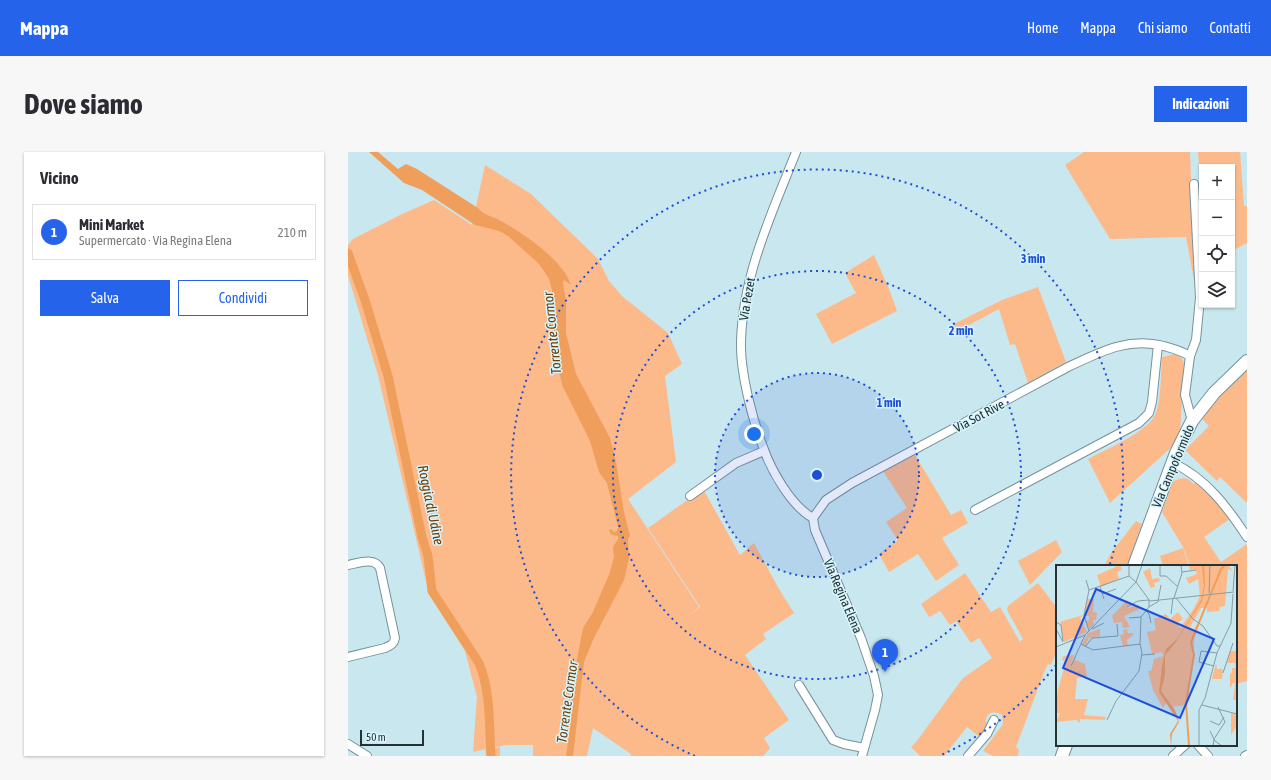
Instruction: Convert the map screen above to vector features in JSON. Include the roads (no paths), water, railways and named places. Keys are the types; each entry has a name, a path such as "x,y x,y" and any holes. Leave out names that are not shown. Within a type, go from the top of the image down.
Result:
{"main road":[{"name":"Via Campoformido","path":"1134,565 1176,453 1192,421 1214,393 1247,360"},
{"path":"1062,756 1066,746"}],"street":[{"name":"Via Pezet","path":"764,451 755,427 744,374 741,342 744,306 760,243 796,152"},
{"path":"1192,421 1185,396 1190,356 1196,340 1200,298 1194,184"},
{"name":"Via Sot Rive","path":"813,518 826,500 852,483 1068,367 1101,351 1116,346 1136,343 1158,345 1182,351 1190,356"},
{"path":"975,510 1139,422 1149,413 1152,402 1158,345"},
{"path":"690,496 736,463 764,451 770,466 785,492 807,515 813,518"},
{"path":"1173,463 1185,468 1210,489 1230,511 1247,537"},
{"name":"Via Regina Elena","path":"813,518 815,530 861,638 874,676 878,695 863,752"},
{"path":"348,565 375,562 380,568 395,638 394,642 386,648 348,657"},
{"path":"799,685 833,740 863,752"},
{"path":"968,756 987,734 994,720"},
{"path":"348,744 367,756"},
{"path":"1173,756 1184,746"},
{"path":"1199,746 1208,756"}],"water":[{"name":"Torrente Cormor","path":"369,152 378,152 398,169 406,164 417,169 482,212 499,220 530,239 560,266 571,285 564,280 563,283 566,301 566,333 576,374 610,438 630,536 628,539 629,558 624,580 593,640 584,662 573,756 566,756 575,669 583,628 593,612 610,572 614,557 613,547 618,539 618,536 612,535 609,531 611,529 614,532 617,531 618,527 607,483 599,472 590,441 563,387 551,342 552,290 549,279 538,263 508,236 492,229 475,225 422,190 404,183"}],"waterway":[{"name":"Roggia di Udine","path":"348,253 365,300 388,376 422,537 428,556 432,591 479,663 483,674 488,697 491,756"}],"place":[{"name":"Mini Market","path":"885,672"}]}
